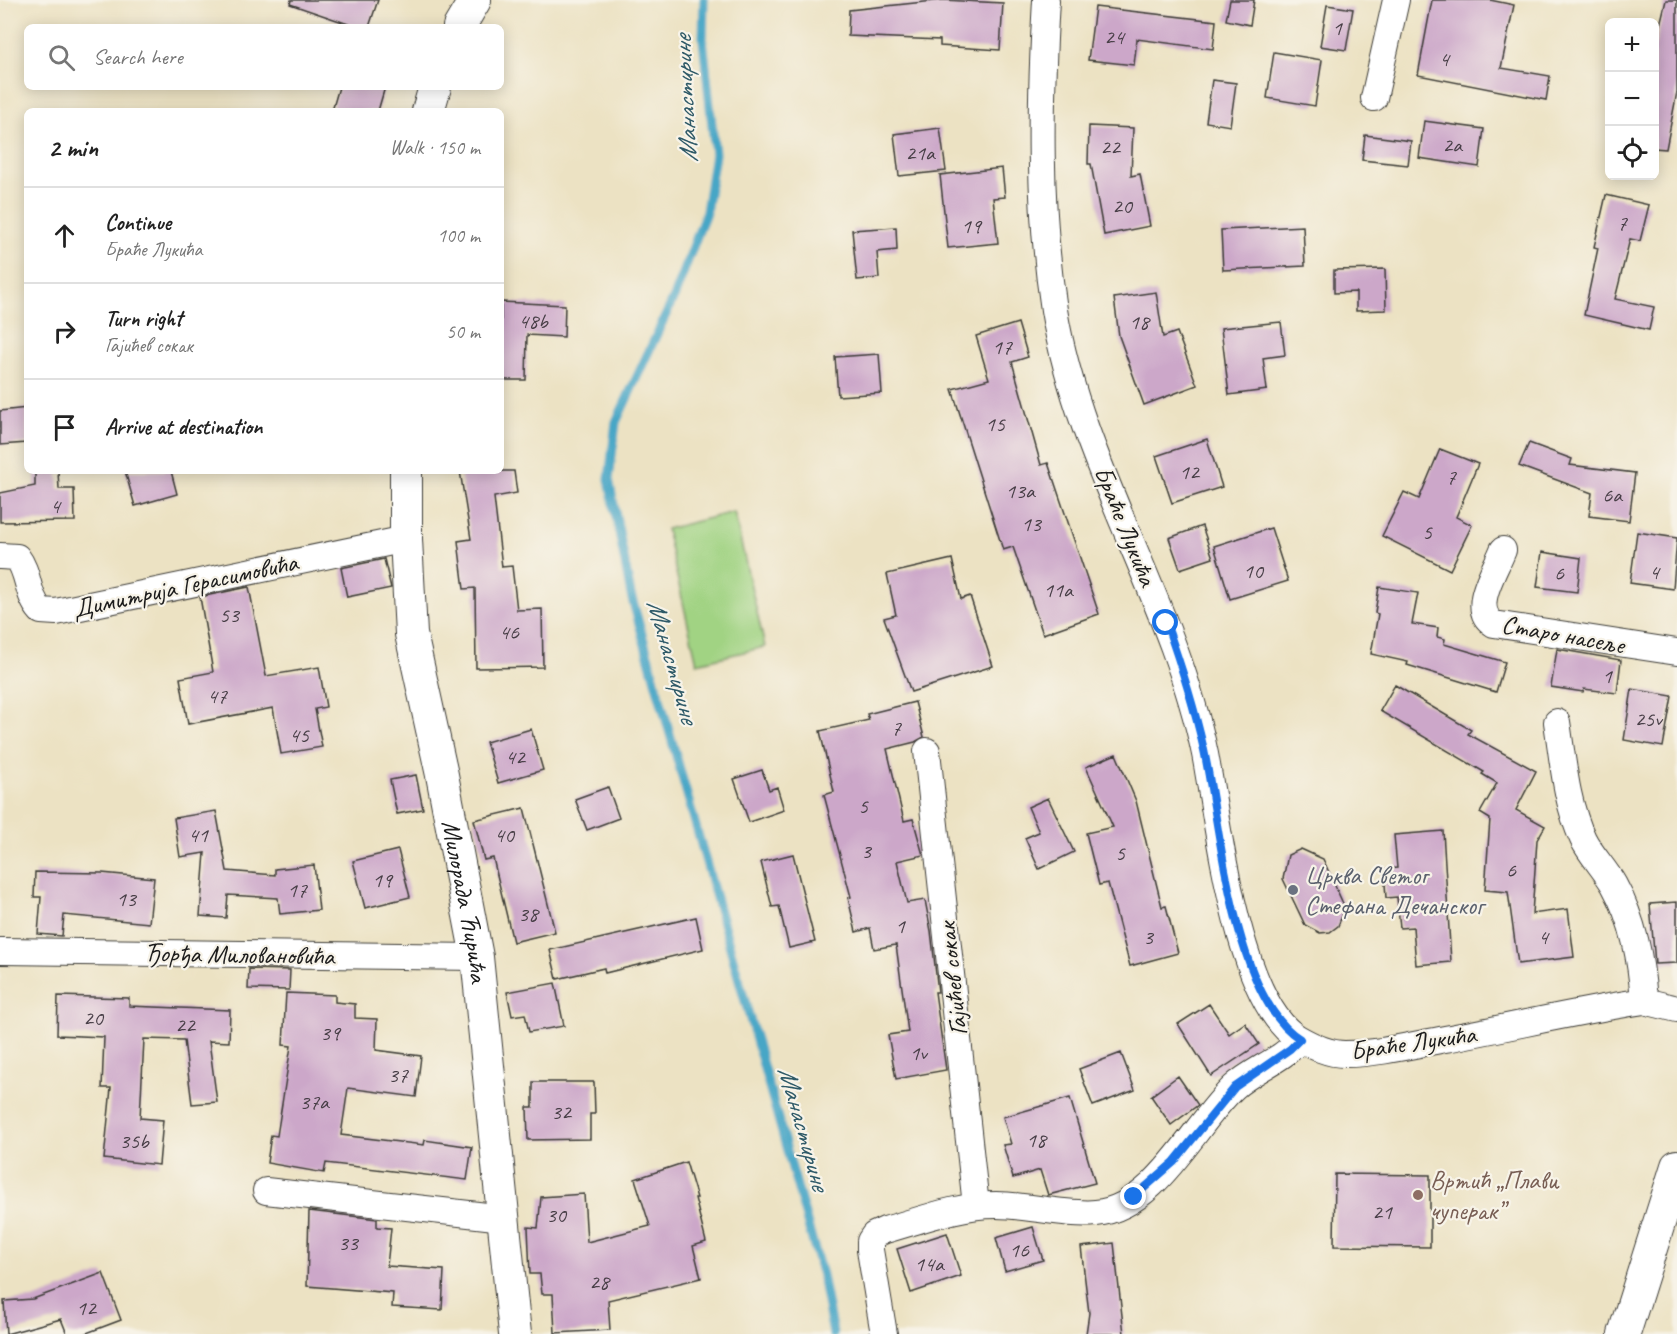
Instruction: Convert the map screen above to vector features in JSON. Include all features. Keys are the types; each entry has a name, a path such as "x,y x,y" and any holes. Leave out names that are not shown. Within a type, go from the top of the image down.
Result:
{"street":[{"path":"461,24 475,0"},
{"name":"Браће Лукића","path":"1046,0 1040,108 1043,217 1055,313 1075,397 1188,684 1204,753 1231,899 1257,983 1274,1013 1289,1032 1300,1039 1322,1050 1343,1054 1422,1044 1644,1001 1677,1009"},
{"path":"1374,98 1396,0"},
{"path":"429,108 434,90"},
{"name":"Милорада Ћирића","path":"406,474 406,539 411,634 477,957 515,1334"},
{"name":"Димитрија Герасимовића","path":"0,556 18,557 23,564 32,600 41,611 56,612 406,539"},
{"name":"Старо насеље","path":"1503,550 1483,606 1486,618 1494,624 1677,652"},
{"path":"1557,722 1571,808 1584,840 1614,885 1633,926 1642,971 1644,1001"},
{"name":"Гајићев сокак","path":"927,751 975,1206"},
{"name":"Ђорђа Миловановића","path":"0,951 477,957"},
{"path":"884,1334 870,1241 874,1235 975,1206 1008,1205 1096,1213 1114,1208 1134,1197 1174,1162 1235,1087 1290,1049 1300,1039"},
{"path":"1624,1334 1677,1166"},
{"path":"266,1191 504,1218"}],"green space":[{"path":"734,512 765,647 697,663 666,529"}],"building":[{"path":"291,0 378,0 370,24 348,24 290,4"},
{"path":"943,0 1003,3 1000,50 940,46 940,40 848,36 849,10"},
{"path":"1230,0 1254,0 1250,25 1226,20"},
{"path":"1432,0 1490,0 1514,5 1501,68 1550,76 1546,100 1418,75"},
{"path":"1666,0 1677,0 1677,92 1666,149 1659,148 1659,29"},
{"path":"1327,5 1353,9 1346,50 1320,46"},
{"path":"1095,7 1216,21 1213,49 1137,39 1134,65 1088,60"},
{"path":"1274,52 1322,60 1315,106 1267,98"},
{"path":"1212,80 1236,83 1230,126 1206,122"},
{"path":"338,90 384,90 379,108 333,108"},
{"path":"1424,121 1484,129 1479,167 1419,158"},
{"path":"1089,126 1133,128 1131,176 1140,174 1150,226 1104,235 1091,164 1088,164"},
{"path":"940,128 946,171 899,176 894,134"},
{"path":"1365,135 1411,141 1408,165 1362,160"},
{"path":"1002,168 1005,197 993,198 998,243 948,248 940,175"},
{"path":"1606,195 1649,205 1640,241 1630,239 1615,299 1654,307 1649,330 1584,315 1598,248 1594,247"},
{"path":"1303,226 1305,266 1223,270 1221,230"},
{"path":"896,227 897,250 877,252 879,278 857,280 852,230"},
{"path":"1385,269 1386,310 1356,311 1356,292 1334,293 1334,270"},
{"path":"1156,292 1163,337 1177,332 1197,385 1144,405 1119,336 1114,298"},
{"path":"504,302 565,305 564,337 527,335 526,380 504,380"},
{"path":"1281,322 1285,355 1263,358 1267,390 1229,395 1221,328"},
{"path":"1018,323 1028,357 1012,362 1041,465 1048,463 1099,614 1043,634 1013,547 1003,550 952,389 989,379 976,336"},
{"path":"879,354 882,393 838,396 835,357"},
{"path":"24,408 24,443 0,445 0,411"},
{"path":"1207,439 1222,487 1172,503 1156,456"},
{"path":"1529,443 1572,459 1570,465 1635,473 1629,521 1589,516 1592,493 1519,466"},
{"path":"1440,449 1478,464 1456,517 1472,525 1450,570 1382,536 1404,492 1419,499"},
{"path":"504,471 514,471 517,493 494,497 502,567 512,566 517,610 542,609 543,667 476,668 475,588 464,589 458,541 471,539 460,474 504,474"},
{"path":"35,474 58,474 59,489 74,489 75,521 0,522 0,493 35,486"},
{"path":"126,474 172,474 177,494 135,506"},
{"path":"1202,526 1213,558 1180,569 1169,538"},
{"path":"1271,528 1288,581 1230,599 1214,546"},
{"path":"1637,532 1677,538 1673,589 1630,583"},
{"path":"1542,552 1581,558 1577,592 1537,587"},
{"path":"384,559 391,588 347,597 341,568"},
{"path":"952,559 961,599 970,596 993,666 911,692 884,618 896,615 887,574"},
{"path":"249,587 266,676 319,667 326,707 315,709 322,747 281,754 273,708 188,724 180,678 213,672 200,597"},
{"path":"1379,587 1418,593 1412,624 1438,628 1437,637 1445,639 1444,644 1505,662 1496,692 1407,665 1408,662 1371,654 1378,614 1375,613"},
{"path":"1557,649 1621,660 1617,693 1584,689 1583,692 1551,687"},
{"path":"1395,685 1471,730 1468,734 1536,771 1516,810 1545,826 1537,840 1532,914 1568,909 1574,957 1518,964 1508,892 1485,890 1490,819 1480,813 1497,783 1482,774 1484,772 1380,711"},
{"path":"1632,689 1672,696 1663,747 1624,740"},
{"path":"915,702 924,737 915,742 887,749 904,821 913,819 923,855 897,861 907,903 925,900 931,931 938,992 935,992 946,1070 896,1079 888,1035 908,1032 896,945 874,949 870,928 856,932 848,898 851,897 824,795 834,792 820,731 869,720 867,714"},
{"path":"531,729 543,770 498,783 486,742"},
{"path":"1116,754 1136,801 1162,907 1166,906 1178,953 1130,966 1108,883 1099,885 1086,833 1113,827 1086,767"},
{"path":"762,770 769,790 777,787 784,810 749,822 734,779"},
{"path":"416,775 423,809 397,814 390,780"},
{"path":"608,787 619,818 587,830 575,799"},
{"path":"1048,798 1074,852 1039,869 1025,838 1039,832 1028,807"},
{"path":"524,808 555,932 513,942 493,858 484,860 474,820"},
{"path":"216,811 227,871 275,875 275,869 314,865 319,910 280,914 278,898 228,895 226,918 200,916 205,853 180,857 174,818"},
{"path":"1443,831 1451,962 1416,965 1413,927 1400,928 1397,897 1386,898 1384,869 1397,868 1394,835"},
{"name":"Црква Светог Стефана Дечанског","path":"1301,849 1323,859 1345,908 1338,926 1330,932 1320,933 1305,925 1283,879 1288,855"},
{"path":"398,850 410,897 365,908 353,861"},
{"path":"793,854 815,942 789,948 779,906 772,907 761,862"},
{"path":"35,872 102,873 154,878 149,923 64,915 62,936 38,934 41,897 34,897"},
{"path":"1677,902 1677,963 1655,964 1650,904"},
{"path":"696,917 703,949 605,973 604,968 557,979 550,950"},
{"path":"249,969 290,970 289,990 248,989"},
{"path":"555,983 564,1026 529,1032 525,1014 512,1016 507,992"},
{"path":"286,993 335,995 335,1002 355,1004 355,1018 377,1019 376,1050 421,1056 416,1097 348,1088 341,1135 424,1145 425,1140 472,1147 467,1180 326,1163 324,1173 267,1163 271,1135 277,1136 291,1046 283,1045"},
{"path":"58,996 129,998 129,1006 230,1010 229,1042 209,1041 217,1102 192,1104 184,1040 144,1039 140,1118 163,1120 159,1165 104,1159 111,1088 102,1088 104,1037 57,1035"},
{"path":"1209,1004 1229,1034 1245,1023 1259,1044 1211,1076 1178,1024"},
{"path":"1121,1053 1135,1090 1093,1106 1079,1069"},
{"path":"1178,1076 1198,1105 1171,1125 1151,1096"},
{"path":"533,1082 594,1082 595,1114 590,1114 590,1139 528,1140 527,1107 533,1107"},
{"path":"1070,1098 1095,1183 1048,1195 1040,1170 1013,1178 1003,1145 1011,1144 1003,1117"},
{"path":"686,1162 697,1198 695,1198 706,1242 693,1246 701,1278 608,1300 610,1330 555,1333 553,1294 542,1294 540,1274 530,1274 528,1227 538,1228 541,1197 584,1194 587,1242 650,1226 635,1179"},
{"path":"1335,1174 1430,1175 1430,1247 1334,1246"},
{"path":"309,1211 377,1219 377,1227 391,1228 387,1266 444,1270 442,1310 392,1307 393,1293 307,1286"},
{"path":"1033,1227 1043,1260 1005,1271 996,1238"},
{"path":"947,1233 961,1276 911,1293 897,1249"},
{"path":"1114,1243 1124,1334 1086,1334 1089,1313 1081,1247"},
{"path":"103,1273 121,1320 84,1334 67,1334 61,1319 6,1334 4,1301 33,1299"}],"waterway":[{"name":"Манастирине","path":"704,0 703,39 715,154 706,212 675,295 616,422 609,479 631,595 822,1275 833,1334"}],"place":[{"name":"Црква Светог Стефана Дечанског","path":"1293,890"},
{"name":"Вртић „Плави чуперак”","path":"1418,1195"}],"route":[{"path":"1134,1197 1174,1162 1219,1103 1235,1087 1290,1049 1300,1039 1289,1032 1274,1013 1257,983 1231,899 1204,753 1188,684 1166,623"}]}
